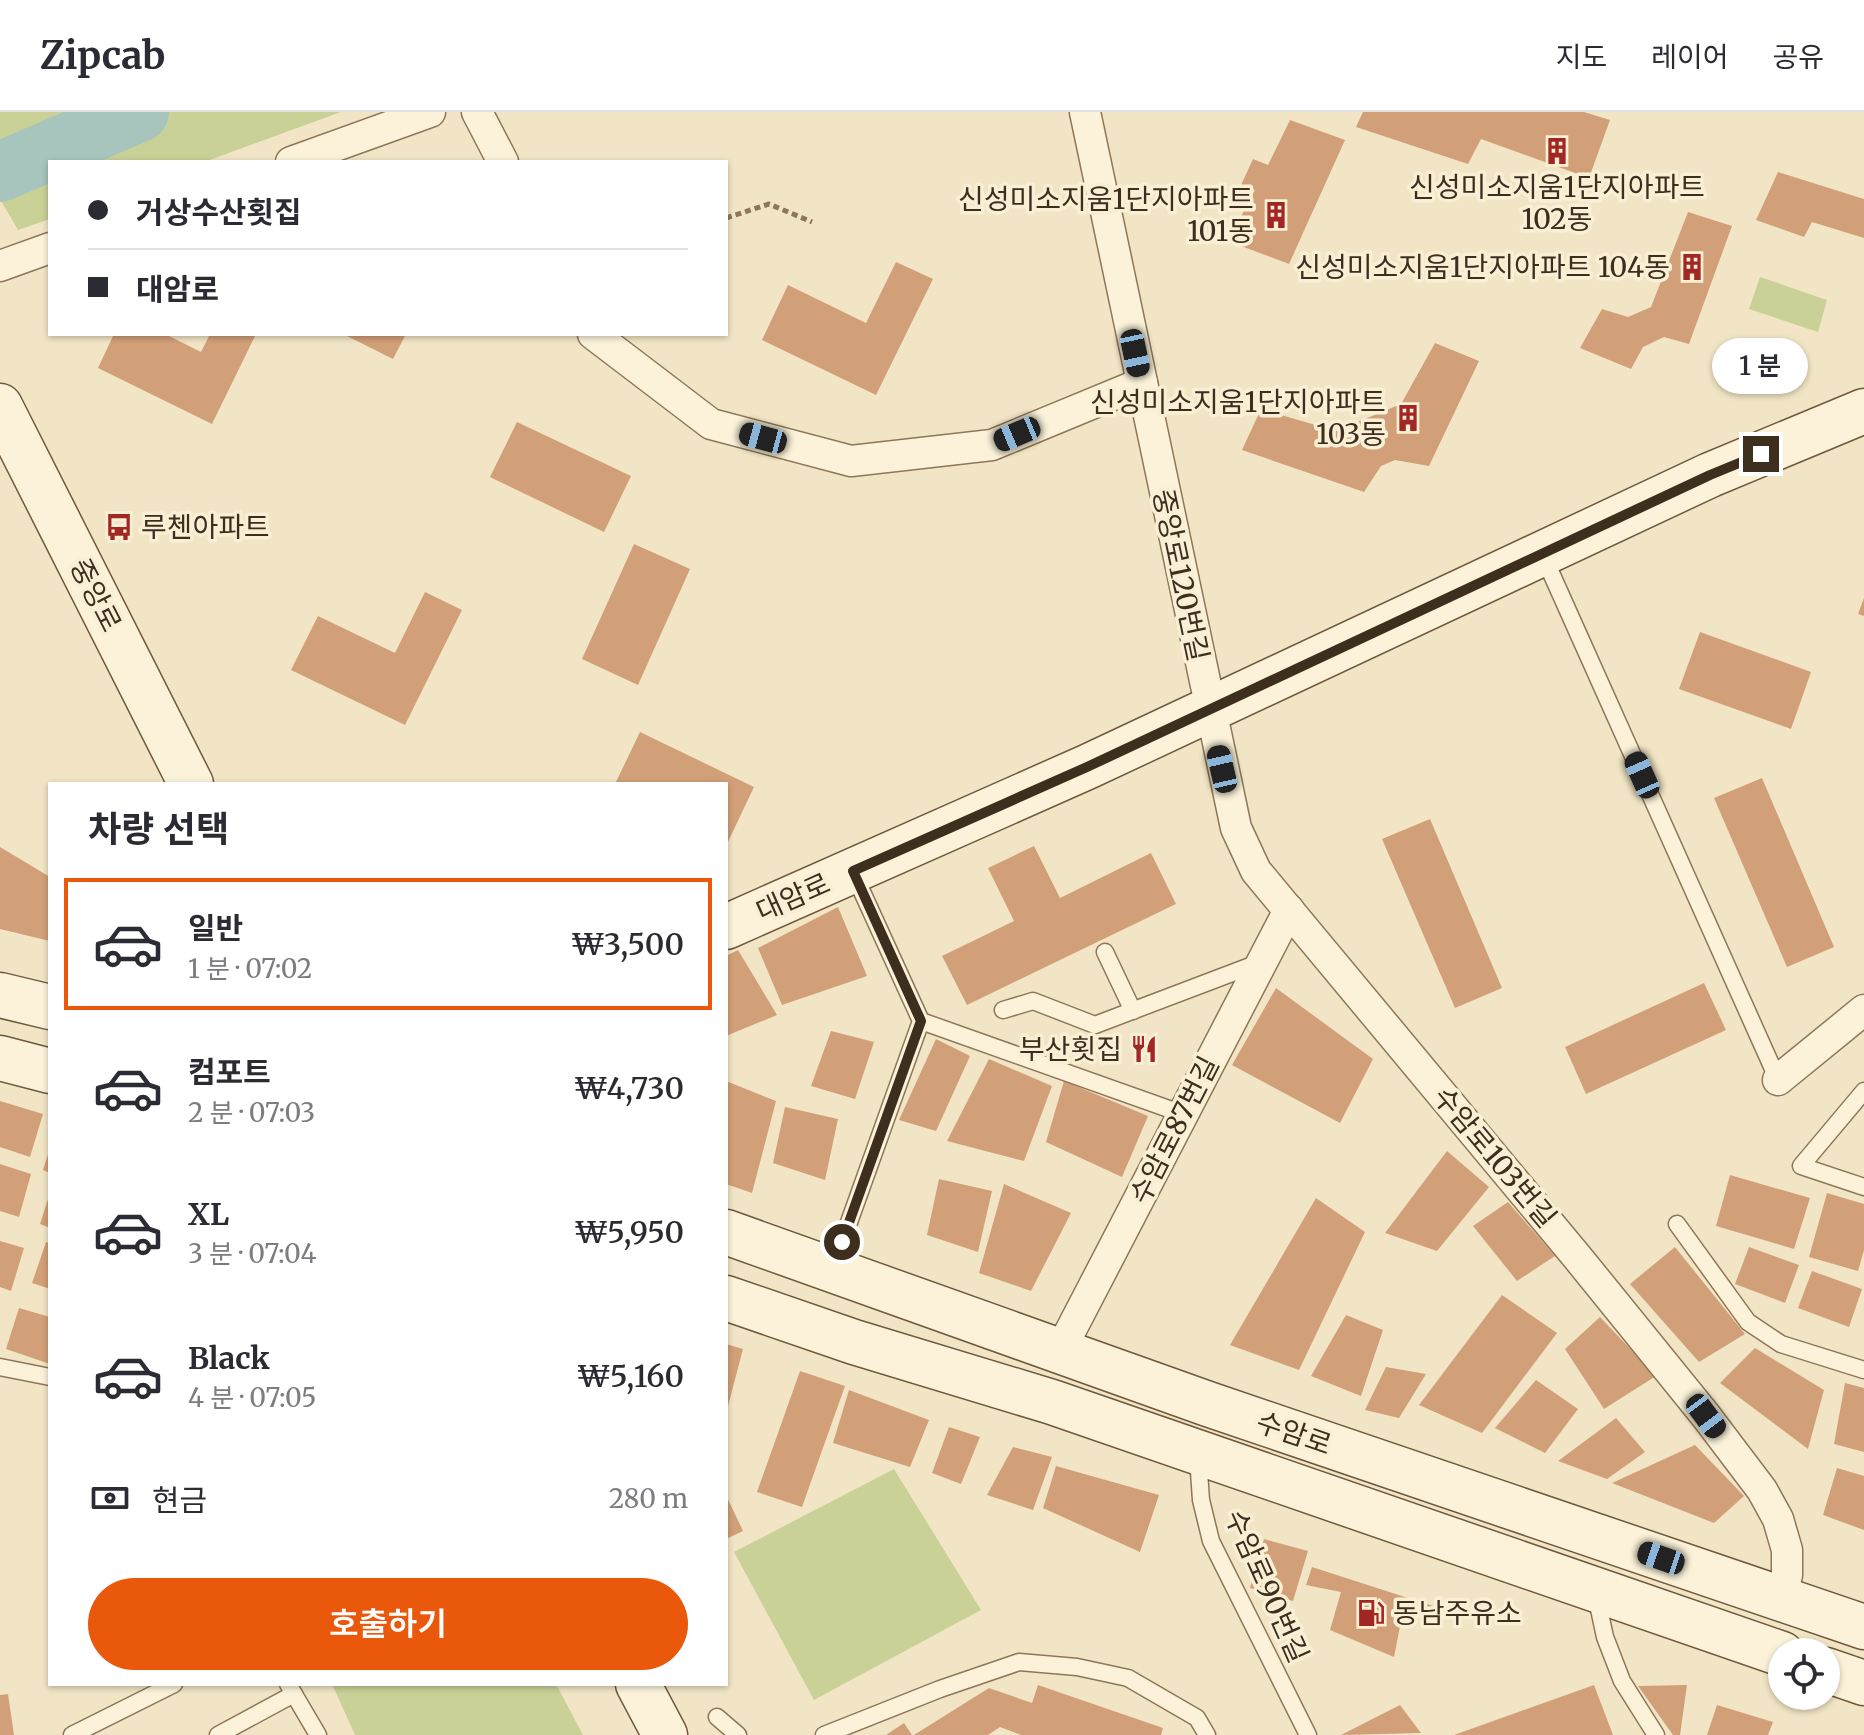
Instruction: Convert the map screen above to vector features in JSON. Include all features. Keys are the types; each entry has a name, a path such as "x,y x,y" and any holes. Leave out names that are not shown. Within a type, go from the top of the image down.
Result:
{"main road":[{"name":"중앙로","path":"0,406 190,782"},
{"name":"대암로","path":"728,926 1209,710 1710,475 1864,411"},
{"path":"0,995 48,1007"},
{"path":"0,1058 48,1070"},
{"name":"수암로","path":"728,1233 1208,1404 1864,1627"},
{"name":"수암로","path":"728,1299 854,1342 1052,1402 1768,1649"},
{"path":"1840,1675 1864,1683"},
{"path":"639,1686 665,1735"}],"street":[{"path":"297,160 430,112"},
{"path":"477,112 502,160"},
{"name":"중앙로120번길","path":"1085,112 1209,710"},
{"path":"0,266 48,249"},
{"path":"596,336 711,424 851,461 992,445 1142,383"},
{"name":"수암로103번길","path":"1209,710 1236,828 1256,871 1578,1258 1762,1490 1778,1519 1787,1550 1787,1575 1782,1599"},
{"name":"수암로87번길","path":"1060,1351 1289,910"},
{"path":"1778,1080 1864,1010"}],"lane":[{"path":"1543,554 1778,1080"},
{"path":"832,1270 921,1021 853,871"},
{"path":"1105,952 1133,1011"},
{"path":"1003,1010 1033,1001 1095,1025 1262,961"},
{"path":"921,1021 1183,1114"},
{"path":"1864,1091 1801,1166 1864,1187"},
{"path":"1677,1224 1748,1322 1781,1344 1864,1370"},
{"path":"0,1367 48,1377"},
{"name":"수암로90번길","path":"1197,1452 1201,1500 1211,1541 1308,1735"},
{"path":"1594,1590 1605,1637 1622,1681 1656,1735"},
{"path":"824,1735 940,1689 1019,1662 1077,1667 1128,1678 1197,1718 1207,1735"},
{"path":"72,1735 170,1686"},
{"path":"218,1735 291,1689 318,1735"},
{"path":"717,1717 738,1735"}],"path":[{"path":"728,217 769,204 812,222"}],"green space":[{"path":"0,112 341,112 209,160 48,160 48,220 18,230 0,199"},
{"path":"1760,277 1827,300 1818,332 1749,309"},
{"path":"894,1469 981,1610 814,1700 734,1552"},
{"path":"333,1686 557,1686 583,1735 355,1735"}],"building":[{"name":"신성미소지움1단지아파트 102동","path":"1363,112 1584,112 1610,120 1589,178 1481,139 1468,164 1356,127"},
{"name":"신성미소지움1단지아파트 101동","path":"1290,120 1345,140 1289,264 1228,241 1255,190 1241,185 1253,159 1268,165"},
{"path":"1778,172 1864,199 1864,238 1812,222 1804,237 1756,220"},
{"name":"신성미소지움1단지아파트 104동","path":"1688,212 1732,226 1689,344 1664,337 1643,347 1631,369 1580,348 1602,309 1628,317 1651,307"},
{"path":"896,262 933,279 876,395 762,340 788,285 866,323"},
{"path":"113,336 169,336 201,352 209,336 255,336 212,424 98,368"},
{"path":"347,336 405,336 393,359"},
{"name":"신성미소지움1단지아파트 103동","path":"1435,343 1479,361 1429,466 1395,460 1381,466 1364,492 1242,450 1261,409 1336,431 1401,404"},
{"path":"517,422 631,476 604,532 490,477"},
{"path":"634,544 690,569 638,685 582,659"},
{"path":"425,592 462,610 405,725 291,670 318,616 395,653"},
{"path":"1864,598 1864,616 1858,614"},
{"path":"1700,632 1811,672 1791,729 1679,689"},
{"path":"640,732 754,787 728,842 728,782 616,782"},
{"path":"1762,778 1834,947 1787,967 1714,798"},
{"path":"1430,819 1502,988 1455,1008 1382,839"},
{"path":"1034,846 1060,898 1151,853 1176,904 967,1005 942,956 1014,921 988,868"},
{"path":"0,847 48,876 48,941 0,929"},
{"path":"838,907 867,976 782,1005 758,948"},
{"path":"738,950 777,1015 728,1035 728,955"},
{"path":"1704,983 1726,1030 1586,1094 1565,1047"},
{"path":"1276,988 1373,1059 1340,1123 1232,1065"},
{"path":"831,1031 874,1042 855,1099 811,1086"},
{"path":"936,1039 970,1056 936,1131 899,1120"},
{"path":"989,1059 1052,1086 1024,1161 947,1141"},
{"path":"1064,1081 1148,1116 1122,1177 1046,1142"},
{"path":"728,1082 776,1101 752,1193 728,1185"},
{"path":"0,1101 43,1114 30,1157 0,1147"},
{"path":"785,1107 838,1119 825,1180 773,1163"},
{"path":"1447,1151 1489,1187 1437,1251 1385,1233"},
{"path":"48,1154 48,1172 43,1170"},
{"path":"0,1164 31,1174 19,1217 0,1211"},
{"path":"1730,1175 1810,1198 1794,1249 1716,1226"},
{"path":"939,1179 992,1191 978,1252 927,1235"},
{"path":"1004,1184 1071,1213 1031,1291 979,1273"},
{"path":"1827,1193 1864,1204 1864,1250 1858,1271 1809,1257"},
{"path":"1316,1198 1365,1232 1299,1370 1230,1345"},
{"path":"48,1199 48,1227 40,1224"},
{"path":"1508,1202 1555,1256 1517,1281 1473,1226"},
{"path":"0,1241 24,1248 11,1291 0,1287"},
{"path":"46,1242 48,1242 48,1288 32,1283"},
{"path":"1675,1247 1745,1334 1699,1362 1630,1284"},
{"path":"1749,1247 1799,1265 1785,1303 1735,1284"},
{"path":"1812,1271 1862,1289 1849,1327 1798,1308"},
{"path":"1502,1295 1557,1333 1482,1433 1419,1405"},
{"path":"19,1308 48,1316 48,1363 6,1349"},
{"path":"1346,1315 1383,1330 1361,1396 1311,1376"},
{"path":"1600,1317 1656,1376 1604,1409 1565,1349"},
{"path":"728,1345 743,1349 728,1406"},
{"path":"1755,1348 1824,1390 1808,1449 1720,1383"},
{"path":"1386,1367 1426,1374 1399,1418 1365,1410"},
{"path":"800,1371 845,1386 802,1507 757,1492"},
{"path":"1536,1380 1578,1409 1545,1453 1495,1428"},
{"path":"1845,1383 1864,1388 1864,1452 1834,1444"},
{"path":"849,1390 929,1420 910,1467 833,1443"},
{"path":"1616,1418 1645,1452 1607,1479 1558,1461"},
{"path":"949,1427 980,1437 961,1484 932,1473"},
{"path":"1695,1445 1744,1496 1714,1523 1612,1483"},
{"path":"1013,1447 1052,1457 1033,1510 987,1495"},
{"path":"1056,1466 1159,1495 1140,1552 1043,1508"},
{"path":"1837,1468 1864,1476 1864,1530 1823,1515"},
{"path":"728,1499 743,1531 728,1538"},
{"path":"1264,1539 1308,1551 1293,1601 1250,1588"},
{"path":"1312,1567 1436,1607 1431,1613 1404,1606 1394,1657 1330,1630 1341,1592 1306,1585"},
{"path":"1038,1685 1163,1728 1161,1735 1021,1735 1000,1727 988,1735 914,1735 989,1688 1032,1703"},
{"path":"1594,1685 1613,1735 1454,1735"},
{"path":"1687,1685 1680,1735 1673,1735 1638,1686"},
{"path":"8,1694 14,1735 0,1735 0,1695"},
{"path":"1400,1705 1421,1733 1341,1735"},
{"path":"1717,1705 1773,1722 1768,1735 1707,1735"},
{"path":"904,1723 912,1735 886,1735"}],"waterway":[{"path":"0,172 139,112"}],"place":[{"name":"신성미소지움1단지아파트 102동","path":"1557,151"},
{"name":"신성미소지움1단지아파트 101동","path":"1276,215"},
{"name":"신성미소지움1단지아파트 104동","path":"1692,267"},
{"name":"신성미소지움1단지아파트 103동","path":"1408,418"},
{"name":"루첸아파트","path":"119,527"},
{"name":"부산횟집","path":"1144,1049"},
{"name":"동남주유소","path":"1371,1613"}],"route":[{"path":"842,1242 921,1021 853,871 1087,767 1710,475 1761,454"}]}
